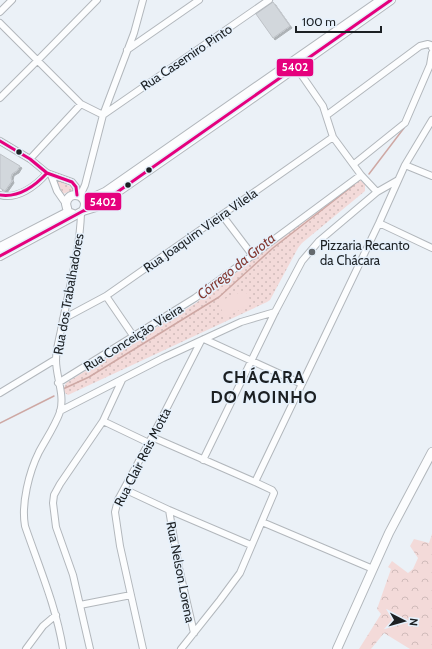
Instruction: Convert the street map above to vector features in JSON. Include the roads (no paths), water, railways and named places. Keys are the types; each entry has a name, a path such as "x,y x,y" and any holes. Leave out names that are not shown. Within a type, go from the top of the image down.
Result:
{"main road":[{"path":"0,256 37,232 67,208 69,197 80,196 94,198 105,192 381,0"},
{"path":"0,247 96,207 391,0"},
{"path":"80,196 85,204 80,213"},
{"path":"67,208 72,214 80,213"},
{"path":"336,649 389,534 432,452"}],"street":[{"path":"0,12 12,0"},
{"path":"0,98 97,0"},
{"path":"80,196 85,185 102,115 127,50 143,0"},
{"path":"127,50 199,0"},
{"name":"Rua Casemiro Pinto","path":"102,115 269,0"},
{"path":"0,23 81,104 102,115"},
{"path":"327,115 420,46 428,44 431,45 432,48"},
{"path":"354,164 405,123 430,65 432,53"},
{"path":"296,66 323,106 333,137 361,175 377,192"},
{"path":"30,159 81,104"},
{"path":"255,482 379,223 405,165 432,120"},
{"name":"Rua Joaquim Vieira Vilela","path":"63,319 106,296 333,137"},
{"path":"0,141 30,159 49,174 72,182 80,196"},
{"path":"405,165 432,176"},
{"path":"0,195 6,197 12,196 36,185 49,174"},
{"path":"49,174 67,208"},
{"name":"Rua Conceição Vieira","path":"58,384 195,298 361,175"},
{"path":"203,460 275,312 302,261 319,241 377,192 398,180"},
{"name":"Rua dos Trabalhadores","path":"63,649 48,587 25,526 24,517 26,497 33,468 60,410 61,398 56,360 81,224 80,213"},
{"path":"222,215 253,256"},
{"path":"379,223 432,248"},
{"path":"106,296 134,337"},
{"path":"60,410 163,358 241,322 275,312"},
{"path":"202,340 252,360 302,384"},
{"name":"Rua Clair Reis Motta","path":"143,649 114,512 118,500 202,340"},
{"path":"0,392 56,360"},
{"path":"90,649 73,575 56,527 53,503 54,495 60,484 103,421 122,380"},
{"path":"103,421 203,460 255,482 272,490 274,493 240,573 181,649"},
{"path":"124,489 251,545"},
{"name":"Rua Nelson Lorena","path":"169,510 179,568 194,634"},
{"path":"262,522 372,569"},
{"path":"80,605 131,595"},
{"path":"26,649 43,626 56,615"}],"waterway":[{"path":"369,174 404,128"},
{"name":"Córrego da Grota","path":"63,389 89,377 219,297 273,248 354,185"},
{"path":"0,423 54,396"}],"place":[{"name":"Pizzaria Recanto da Chácara","path":"312,252"}],"district":[{"name":"CHÁCARA DO MOINHO","path":"264,387"}]}
